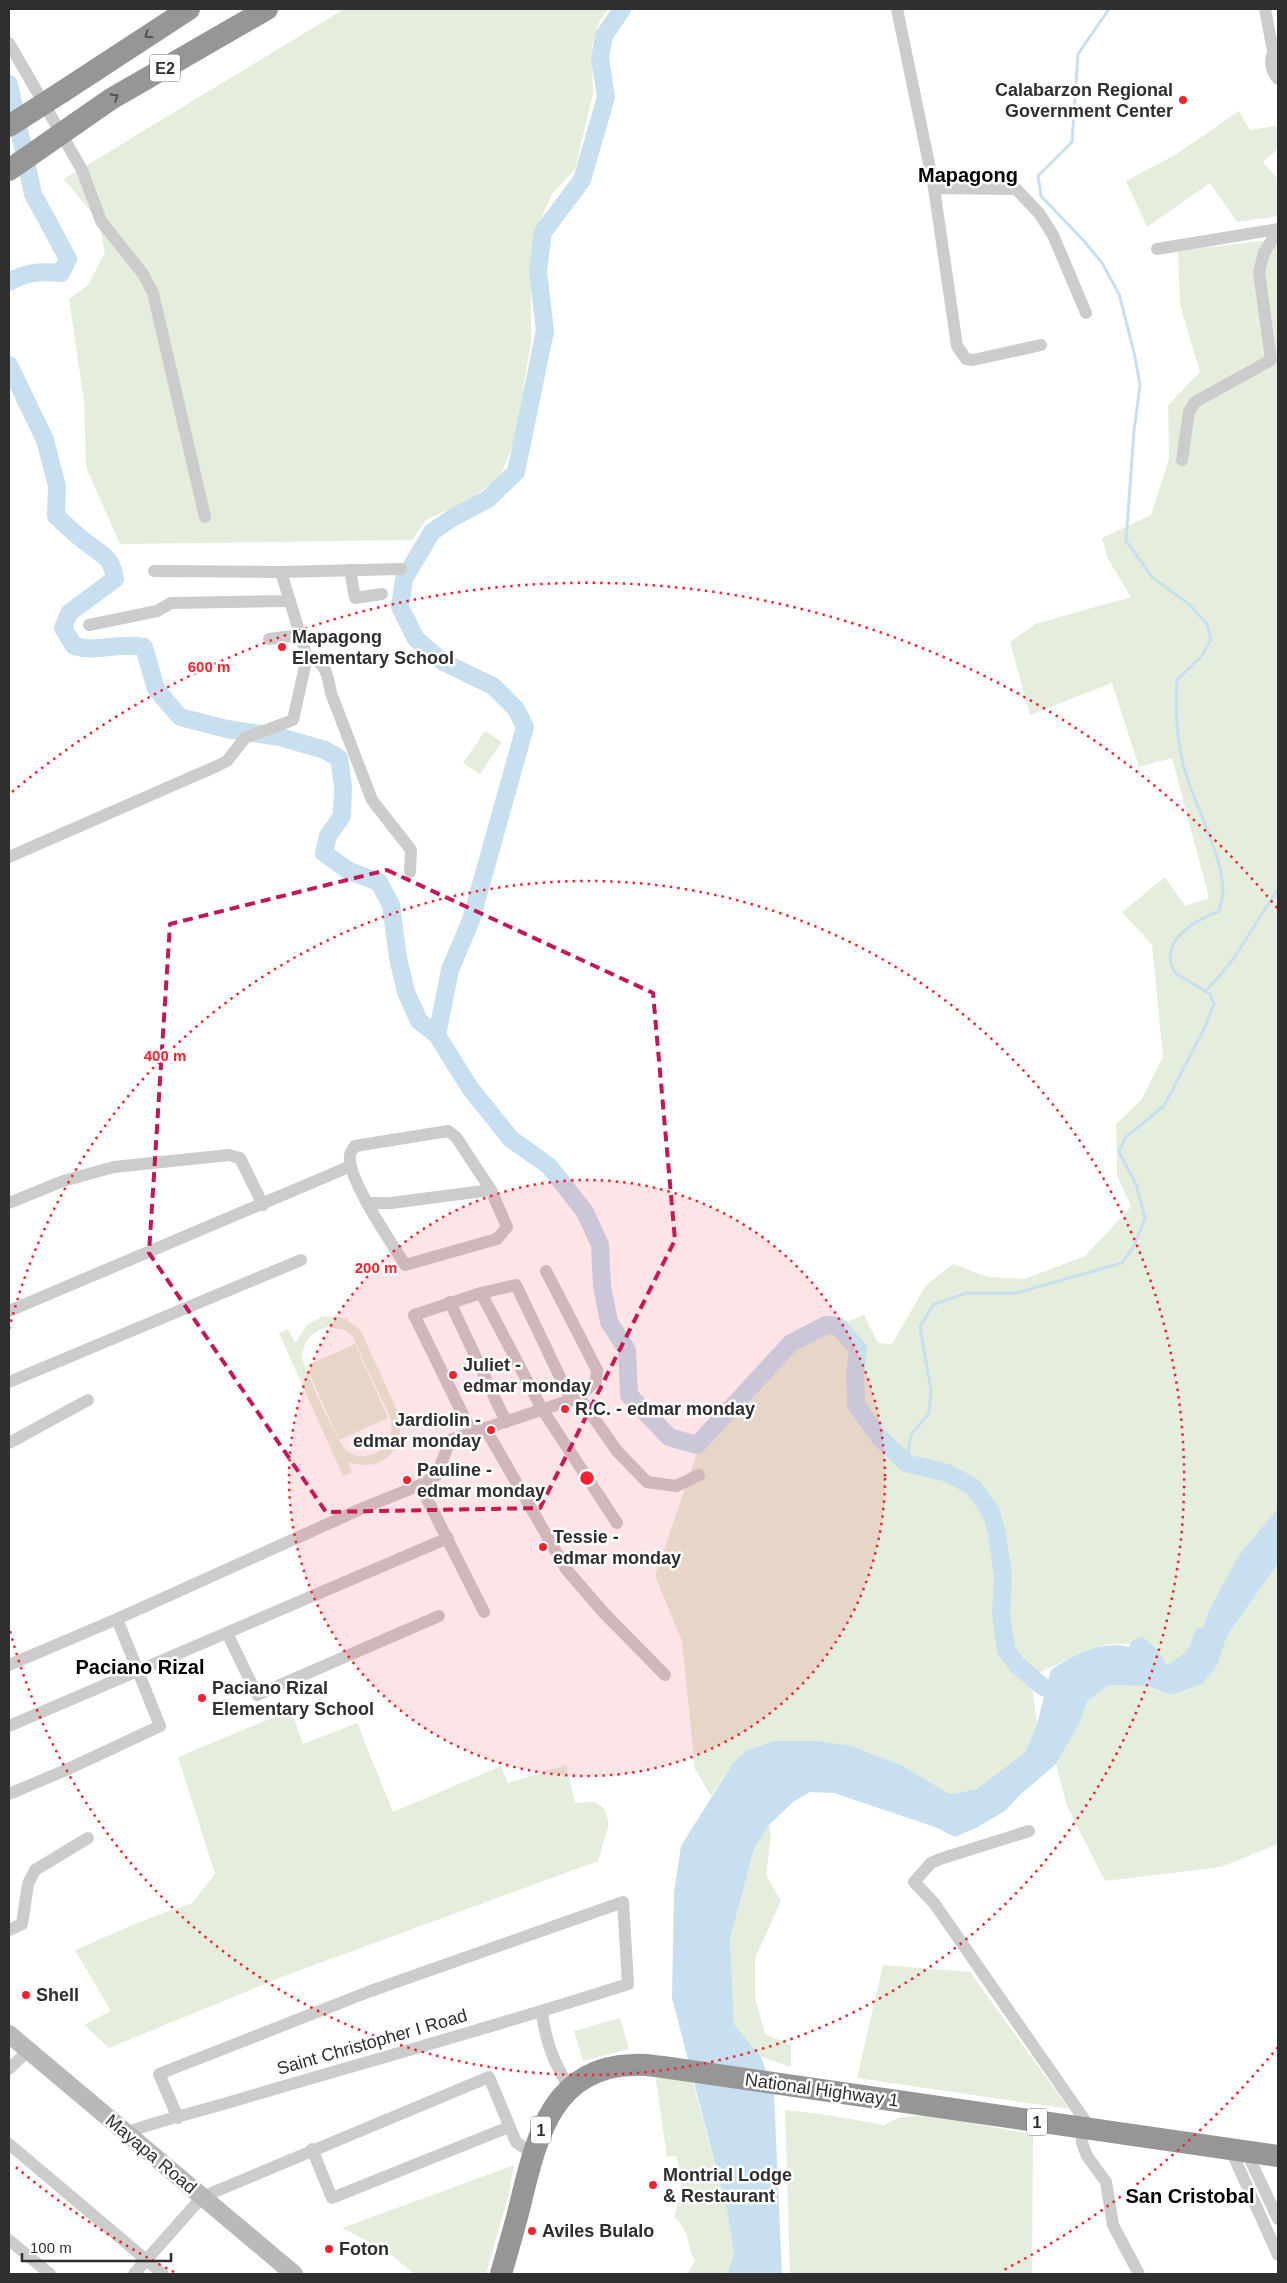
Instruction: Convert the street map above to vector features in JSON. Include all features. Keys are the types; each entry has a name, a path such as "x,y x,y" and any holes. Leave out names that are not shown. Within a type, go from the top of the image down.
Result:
{"highway":[{"name":"E2","path":"9,126 189,9"},
{"name":"E2","path":"9,170 111,98 267,9"},
{"name":"National Highway 1","path":"501,2274 532,2153 546,2119 570,2088 595,2073 632,2065 663,2067 1278,2156"}],"main road":[{"name":"Mayapa Road","path":"9,2034 294,2274"}],"street":[{"path":"897,9 934,188 952,322 961,354 966,359 973,360 1041,345"},
{"path":"1265,9 1275,47 1271,67 1278,79"},
{"path":"9,44 82,170 101,221 143,274 153,293 205,517"},
{"path":"934,188 1016,189 1039,213 1053,235 1086,313"},
{"path":"1157,249 1278,230"},
{"path":"1182,460 1189,412 1196,402 1271,360 1259,272 1264,253 1278,230"},
{"path":"154,571 281,572 401,569"},
{"path":"350,570 355,598 382,594"},
{"path":"9,858 217,766 227,761 246,738 293,720 307,657 281,572"},
{"path":"89,625 157,611 171,603 290,601"},
{"path":"269,639 300,635"},
{"path":"307,657 316,659 324,666 329,677 331,693 372,800 411,850 410,872"},
{"path":"448,1131 456,1137 491,1190 507,1228 496,1239 405,1265 367,1203 351,1166 350,1154 355,1146 448,1131"},
{"path":"9,1203 63,1181 114,1167 229,1156 240,1158 264,1205"},
{"path":"9,1311 264,1205 351,1166"},
{"path":"367,1203 391,1202 491,1190"},
{"path":"9,1382 301,1260"},
{"path":"9,1666 117,1620 363,1508 420,1485 437,1475 450,1440 575,1399 596,1381 597,1370 546,1271"},
{"path":"472,1433 414,1316 481,1292 516,1285 575,1399 617,1450 647,1482 676,1486 699,1475"},
{"path":"481,1292 542,1409 617,1523"},
{"path":"450,1302 506,1422"},
{"path":"9,1444 88,1400"},
{"path":"485,1428 566,1569 604,1613 665,1675"},
{"path":"420,1485 484,1612"},
{"path":"9,1726 448,1538"},
{"path":"227,1633 257,1696 439,1616"},
{"path":"9,1794 66,1770 160,1726 117,1620"},
{"path":"1030,1831 940,1859 931,1863 914,1882 934,1903 1086,2128 1082,2143 1087,2156 1106,2182 1113,2225 1138,2274"},
{"path":"9,1930 22,1924 28,1884 35,1870 88,1838"},
{"name":"Saint Christopher I Road","path":"125,2133 178,2118 542,2012 628,1984 623,1902 368,1992 159,2074 178,2118"},
{"path":"542,2012 550,2050 560,2074 570,2088"},
{"path":"9,2070 28,2051"},
{"path":"134,2274 202,2197 312,2149 489,2077 516,2142 532,2153"},
{"path":"312,2149 332,2198 509,2127"},
{"path":"9,2144 163,2274"},
{"path":"1238,2150 1278,2219"},
{"path":"1238,2150 1278,2255"},
{"path":"9,2240 50,2274"}],"highlighted area":[{"path":"387,870 653,993 675,1240 540,1508 326,1512 149,1253 170,924"}],"green space":[{"path":"344,9 608,9 599,22 592,46 593,94 575,169 552,194 536,230 531,284 531,342 515,440 500,477 471,499 426,520 412,540 120,544 86,467 84,402 69,299 88,285 105,252 98,220 64,179"},
{"path":"1239,111 1250,130 1275,126 1278,128 1278,149 1263,162 1278,179 1278,216 1237,222 1210,183 1147,227 1126,181 1175,155"},
{"path":"1278,239 1278,1508 1239,1556 1210,1608 1190,1663 1179,1671 1168,1667 1158,1650 1115,1644 1105,1645 1084,1652 1031,1675 1037,1724 1025,1752 977,1789 950,1794 901,1765 852,1746 820,1741 774,1741 747,1750 733,1763 711,1796 695,1769 682,1641 655,1576 696,1456 716,1423 791,1343 864,1315 878,1343 892,1344 926,1285 953,1264 989,1277 1024,1279 1085,1256 1131,1207 1117,1175 1116,1124 1141,1100 1163,1057 1152,945 1122,912 1165,877 1185,906 1209,898 1172,758 1139,767 1112,683 1030,715 1010,642 1035,624 1131,597 1108,559 1102,538 1151,515 1169,459 1168,405 1200,372 1180,305 1178,251"},
{"path":"485,731 502,742 480,774 463,763"},
{"path":"323,1316 345,1318 361,1331 400,1417 398,1440 394,1450 388,1457 371,1465 348,1462 352,1472 343,1476 279,1333 288,1329 295,1343 308,1324","holes":["327,1327 345,1330 353,1337 391,1421 389,1439 377,1452 370,1455 361,1456 353,1454 341,1444 303,1362 302,1356 305,1345 317,1331"]},
{"path":"355,1344 388,1418 339,1440 306,1366"},
{"path":"1278,1564 1278,1844 1221,1867 1105,1881 1067,1806 1056,1764 1080,1722 1088,1700 1109,1685 1148,1686 1171,1695 1217,1666 1227,1636"},
{"path":"291,1710 303,1744 357,1723 393,1812 501,1766 508,1783 566,1765 575,1803 595,1802 604,1808 609,1824 598,1861 287,1975 109,2048 84,2025 111,2011 75,1950 142,1921 192,1903 215,1874 178,1757"},
{"path":"769,1825 771,1837 766,1875 781,1901 755,1958 755,1997 765,2034 791,2045 791,2067 761,2057 734,2024 730,1939 754,1849"},
{"path":"883,1965 970,1972 1069,2109 857,2078"},
{"path":"620,2018 629,2049 583,2061 574,2031"},
{"path":"655,2074 692,2079 727,2210 734,2254 727,2274 687,2274 695,2261 683,2228 674,2217 681,2180 676,2156 667,2157"},
{"path":"785,2110 884,2125 898,2118 929,2114 1033,2135 1032,2274 790,2274"},
{"path":"514,2165 509,2193 486,2274 414,2274 388,2252 342,2228"}],"water":[{"path":"1278,1508 1278,1564 1227,1636 1217,1666 1202,1684 1171,1695 1148,1686 1109,1685 1088,1700 1080,1722 1056,1764 1020,1795 1005,1811 976,1828 955,1837 935,1827 834,1793 810,1792 793,1802 769,1825 754,1849 730,1939 734,2024 761,2057 774,2093 782,2274 727,2274 734,2254 727,2210 672,1998 674,1892 681,1846 733,1763 747,1750 774,1741 820,1741 852,1746 901,1765 950,1794 977,1789 1025,1752 1037,1724 1051,1670 1069,1659 1088,1650 1108,1645 1129,1647 1133,1640 1143,1637 1158,1650 1168,1667 1179,1671 1190,1663 1210,1608 1239,1555"}],"waterway":[{"path":"437,1035 450,970 471,920 525,727 516,709 493,686 443,662 416,639 400,607 404,579 432,532 452,518 488,499 516,472 545,331 538,271 543,232 582,180 606,97 600,58 604,36 622,9"},
{"path":"906,1463 911,1435 929,1413 931,1390 920,1327 933,1305 966,1293 1016,1293 1122,1263 1133,1248 1145,1218 1136,1184 1119,1152 1125,1138 1164,1106 1206,1025 1214,1004 1210,994 1175,973 1170,958 1171,949 1180,934 1203,918 1219,911 1223,894 1222,878 1214,847 1182,760 1176,714 1177,680 1201,657 1211,639 1207,624 1189,604 1153,578 1126,541 1134,431 1140,385 1134,352 1119,294 1102,263 1084,241 1041,196 1038,176 1072,142 1078,54 1109,9"},
{"path":"9,84 33,194 68,259 61,273 34,273 21,276 9,282"},
{"path":"9,365 45,440 57,486 56,516 105,557 114,572 115,579 69,613 63,628 74,646 83,648 144,647 156,689 180,717 227,729 280,737 325,750 339,758 343,786 342,816 328,836 324,853 349,871 379,882 391,905 398,958 406,992 419,1021 437,1035 470,1088 511,1139 549,1166 585,1212 600,1245 602,1286 609,1322 627,1350 629,1395 669,1437 697,1445 791,1343 826,1325 838,1326 858,1349 855,1375 856,1405 880,1438 906,1463 948,1473 973,1487 991,1512 997,1534 1003,1576 1001,1613 1006,1650 1017,1665 1042,1686 1056,1693"},
{"path":"1205,991 1236,955 1278,890"},
{"path":"1154,1674 1165,1675 1182,1666 1199,1648 1203,1636"}],"place":[{"name":"Calabarzon Regional Government Center","path":"1183,100"},
{"name":"Mapagong Elementary School","path":"282,647"},
{"name":"Juliet - edmar monday","path":"453,1375"},
{"name":"R.C. - edmar monday","path":"565,1409"},
{"name":"Jardiolin - edmar monday","path":"491,1430"},
{"name":"Pauline - edmar monday","path":"407,1480"},
{"name":"Tessie - edmar monday","path":"543,1547"},
{"name":"Paciano Rizal Elementary School","path":"202,1698"},
{"name":"Shell","path":"26,1995"},
{"name":"Montrial Lodge & Restaurant","path":"653,2185"},
{"name":"Aviles Bulalo","path":"532,2231"},
{"name":"Foton","path":"329,2249"}],"district":[{"name":"Mapagong","path":"968,175"},
{"name":"Paciano Rizal","path":"140,1667"},
{"name":"San Cristobal","path":"1190,2196"}]}
